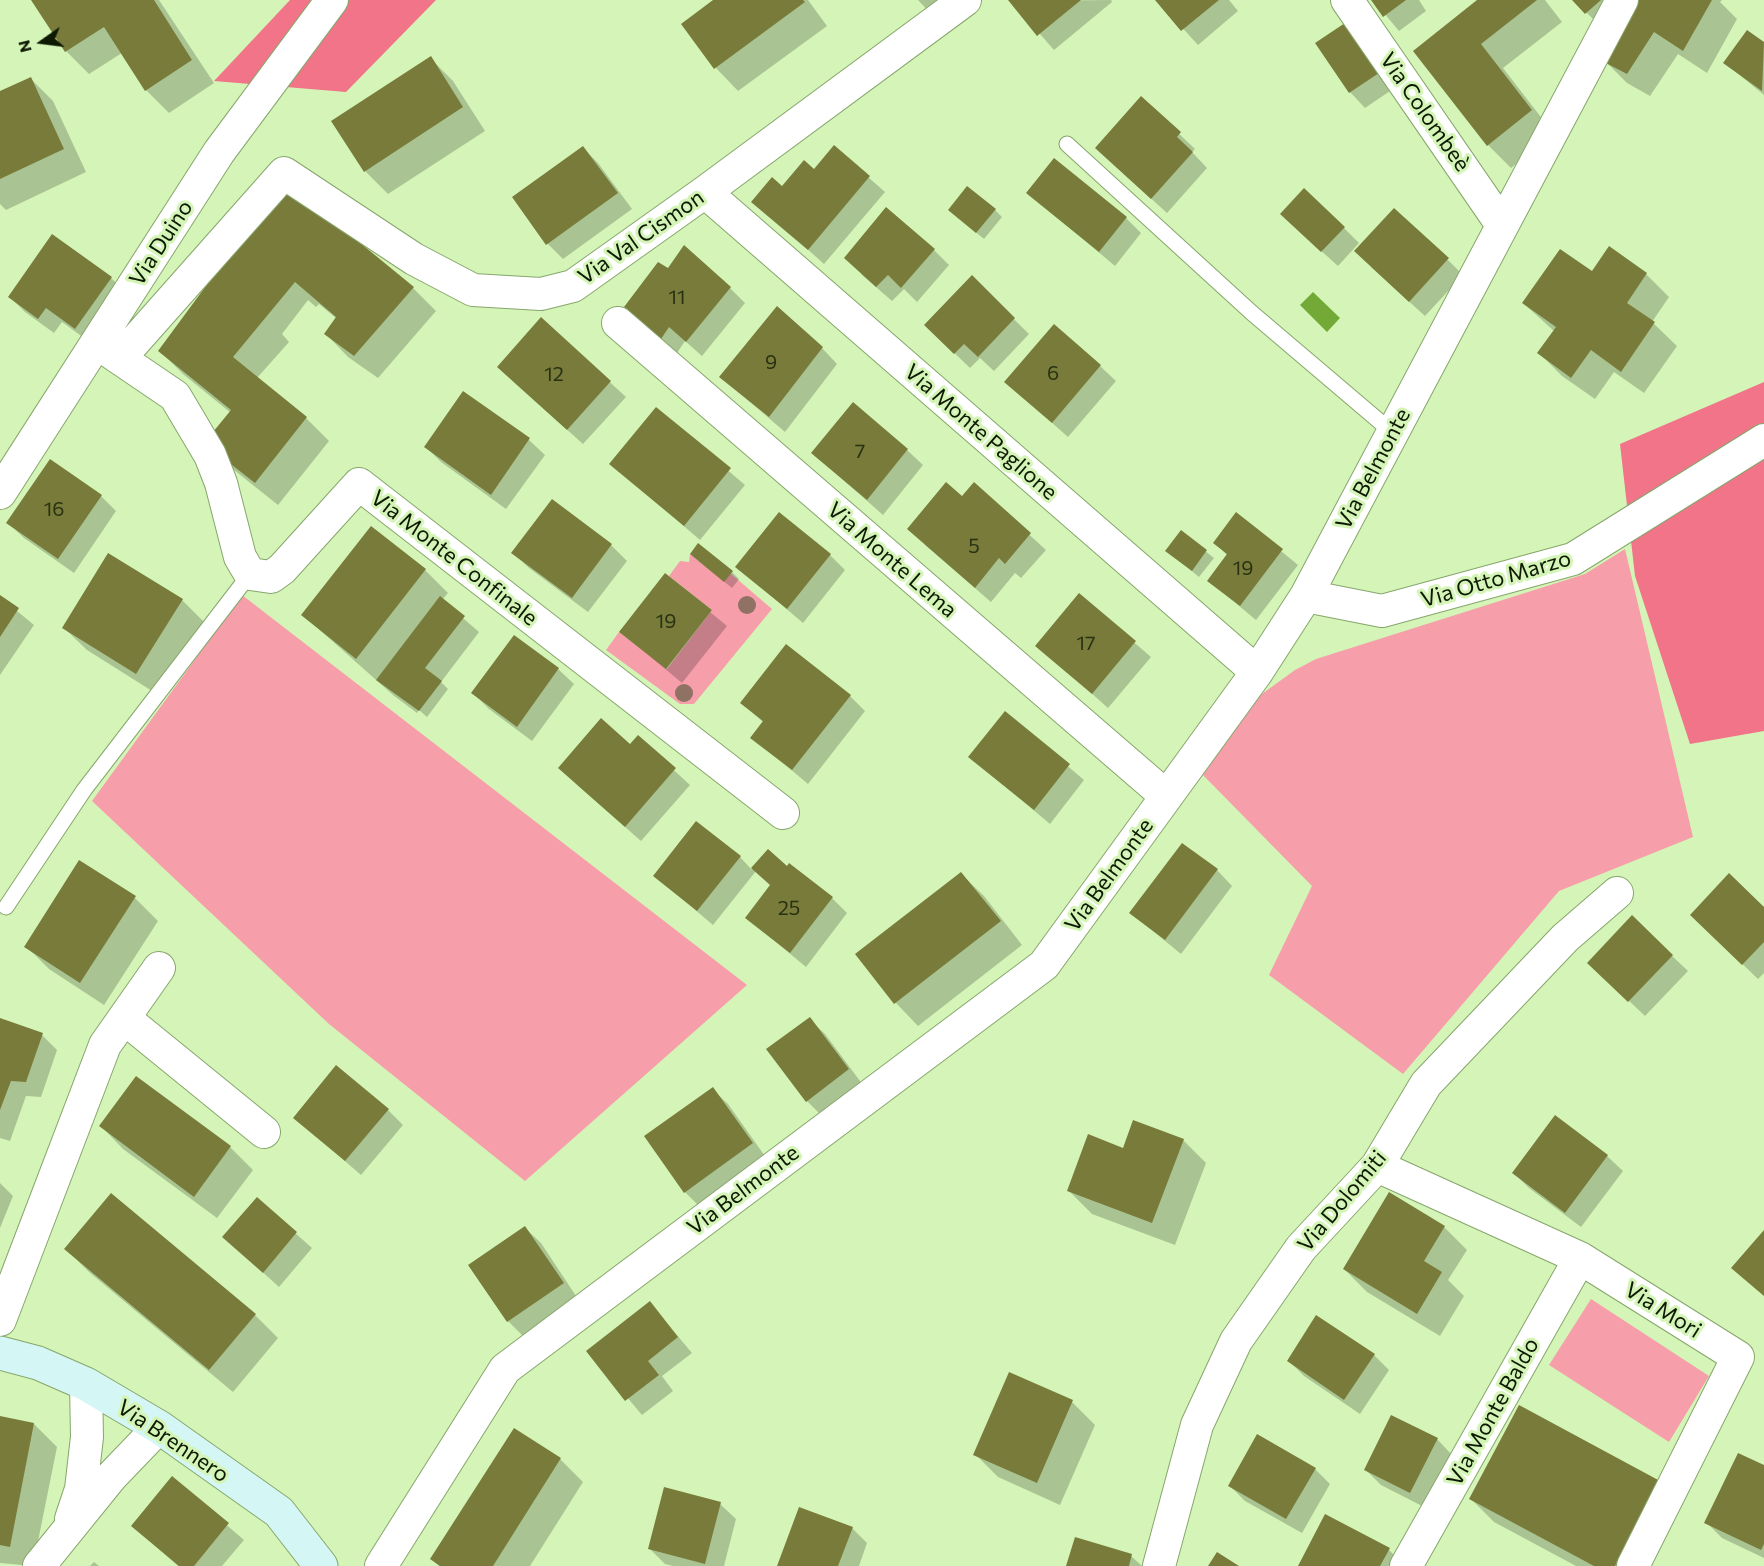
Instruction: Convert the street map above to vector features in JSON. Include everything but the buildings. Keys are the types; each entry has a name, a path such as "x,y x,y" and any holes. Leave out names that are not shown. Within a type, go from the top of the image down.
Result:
{"street":[{"name":"Via Duino","path":"0,493 109,350 219,152 332,0"},
{"name":"Via Val Cismon","path":"109,350 284,173 414,259 473,291 541,294 573,286 705,192 965,0"},
{"name":"Via Colombeè","path":"1347,0 1502,225"},
{"name":"Via Belmonte","path":"381,1566 505,1369 1044,964 1257,672 1306,596 1622,0"},
{"name":"Via Monte Paglione","path":"705,192 1257,672"},
{"name":"Via Monte Lema","path":"618,323 1166,796"},
{"path":"109,350 175,396 210,454 221,483 240,557 250,574"},
{"name":"Via Otto Marzo","path":"1306,596 1382,611 1574,559 1764,440"},
{"name":"Via Monte Confinale","path":"250,574 271,578 282,569 359,484 783,813"},
{"name":"Via Dolomiti","path":"1159,1566 1197,1425 1236,1341 1302,1248 1377,1166 1426,1084 1565,938 1617,893"},
{"path":"0,1320 105,1045 159,968"},
{"path":"124,1018 264,1132"},
{"name":"Via Mori","path":"1377,1166 1580,1258 1738,1357 1633,1566"},
{"name":"Via Monte Baldo","path":"1406,1566 1580,1258"},
{"name":"Via Brennero","path":"0,1353 38,1363 86,1384 159,1427 279,1512 321,1566"},
{"path":"66,1531 81,1489 87,1437 86,1384"},
{"path":"39,1566 111,1477 159,1427"}],"lane":[{"path":"1067,144 1252,313 1392,432"},
{"path":"6,907 84,790 250,574"}],"shaded area":[{"path":"290,0 436,0 346,92 214,81"},
{"path":"1313,292 1340,318 1327,332 1300,305"},
{"path":"1764,382 1764,731 1690,744 1635,576 1620,444"},
{"path":"1625,549 1693,837 1559,891 1403,1074 1269,975 1312,886 1203,775 1255,699 1295,670 1316,659 1585,574"},
{"path":"690,554 724,581 730,573 772,609 694,704 680,704 606,650 619,632 667,669 712,610 669,576 680,561 689,562"},
{"path":"242,595 747,985 525,1181 329,1024 92,801"},
{"path":"1591,1299 1709,1376 1669,1442 1549,1365"}]}
